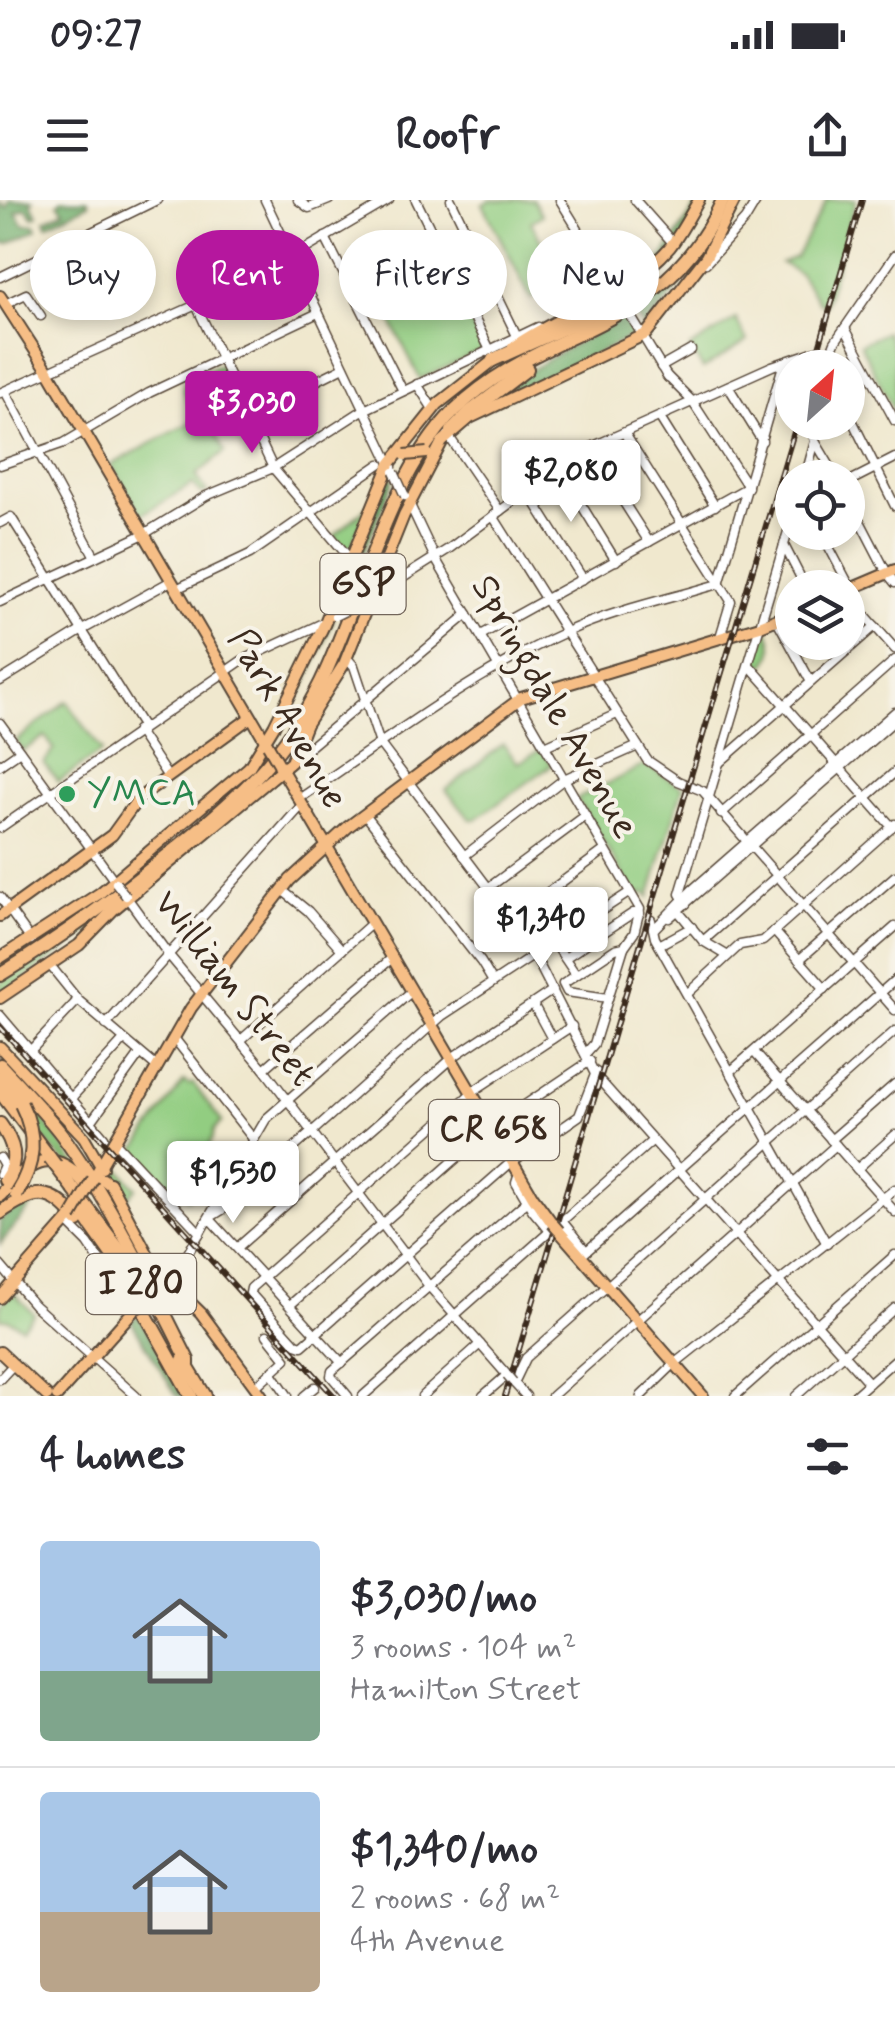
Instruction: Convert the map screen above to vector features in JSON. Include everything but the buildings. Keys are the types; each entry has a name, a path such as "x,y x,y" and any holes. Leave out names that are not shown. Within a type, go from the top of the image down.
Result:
{"highway":[{"name":"GSP","path":"659,275 697,234 715,200"},
{"name":"GSP","path":"0,975 108,905 267,768 291,735 325,674 396,501 430,440 456,409 488,384 637,304 673,274 699,243 723,200"},
{"path":"491,355 576,320"},
{"name":"GSP","path":"0,967 99,902 232,792 265,758 318,670 402,472 420,441 469,388 498,368 589,320"},
{"path":"450,433 496,392 586,332"},
{"path":"0,1072 6,1092 21,1104 30,1126 32,1149 28,1172 0,1213"},
{"path":"0,1072 62,1136 156,1297 188,1365"},
{"name":"I 280","path":"6,1092 48,1162 109,1250 191,1396"},
{"name":"I 280","path":"0,1106 120,1249 205,1396"},
{"path":"0,1114 48,1162"},
{"path":"0,1127 12,1141 14,1155 12,1170 1,1185"},
{"path":"1,1185 30,1165 56,1162 76,1173 112,1220"},
{"path":"0,1213 32,1195 50,1196 64,1204 121,1278 169,1356"}],"main road":[{"path":"659,256 673,243 697,200"},
{"path":"0,998 83,942 126,897 283,765 347,658 366,601 432,451 478,414 643,336 727,230 735,200"},
{"name":"Park Avenue","path":"3,300 266,743 283,765 519,1174 554,1228 584,1254 705,1396"},
{"path":"0,958 115,882 237,779 266,743 330,619 388,467 405,450 433,408 491,355 556,320"},
{"path":"405,450 432,451"},
{"path":"865,584 892,575"},
{"path":"0,1298 69,1219 100,1165 109,1139 203,992 282,890 327,846 519,700 775,621"},
{"path":"4,913 115,833 138,799 251,717"},
{"path":"0,1047 80,1133 149,1259 200,1312 258,1391"},
{"path":"92,1178 111,1186"},
{"path":"57,1396 134,1310 170,1284"},
{"path":"1,1352 48,1396"}],"street":[{"path":"0,277 140,204 157,200"},
{"name":"Springdale Avenue","path":"266,200 280,230"},
{"path":"298,200 309,208 328,200"},
{"path":"319,241 389,200"},
{"path":"416,200 491,355"},
{"path":"451,200 517,336"},
{"path":"560,200 578,230"},
{"path":"635,200 673,243"},
{"path":"727,230 746,219 757,200"},
{"path":"325,237 402,391"},
{"path":"827,350 893,261"},
{"path":"3,300 26,294 30,300"},
{"path":"94,556 3,392 176,314"},
{"name":"Springdale Avenue","path":"319,315 388,467 436,558 630,892 639,918"},
{"path":"203,320 273,468 350,560"},
{"path":"0,465 38,453 149,393 303,320"},
{"path":"633,320 664,371 704,418 748,487"},
{"path":"0,602 144,534 206,496 273,468 364,410 491,355 517,336 546,324"},
{"path":"846,328 895,421"},
{"path":"664,371 690,350"},
{"path":"0,828 224,672 366,601 436,558 558,467 590,448 775,366"},
{"path":"296,390 344,367"},
{"path":"417,384 433,408"},
{"path":"728,386 762,441"},
{"path":"719,584 775,394"},
{"path":"216,429 247,414"},
{"path":"660,418 714,506"},
{"path":"450,433 545,600 650,764 694,786 708,798 895,1010"},
{"path":"625,434 731,602 720,637"},
{"path":"862,440 895,506"},
{"path":"809,460 815,441 828,460"},
{"path":"590,448 649,542"},
{"path":"865,474 895,458"},
{"path":"0,680 81,630 250,554 388,467"},
{"path":"558,467 616,561"},
{"path":"481,636 748,487"},
{"path":"528,490 583,579"},
{"path":"0,522 12,517 168,777"},
{"path":"865,528 892,575"},
{"path":"687,886 708,798 783,550"},
{"path":"106,1025 301,802 380,744 500,668 566,632 719,584"},
{"path":"865,612 895,649"},
{"path":"283,765 468,614"},
{"path":"865,635 875,626"},
{"path":"347,658 353,664 380,744 512,919 596,1072 869,1383"},
{"path":"800,660 812,682"},
{"path":"719,763 836,660"},
{"path":"722,814 895,660"},
{"path":"686,994 742,944 758,944 894,827 749,665"},
{"path":"655,923 682,905 895,712"},
{"path":"544,746 618,714"},
{"path":"838,766 895,720"},
{"name":"William Street","path":"0,724 168,954 264,1069 429,1286 526,1396"},
{"path":"464,856 564,779 638,746"},
{"path":"0,765 20,751"},
{"path":"703,941 895,772"},
{"path":"365,814 493,982"},
{"path":"488,888 585,816"},
{"path":"728,956 703,941 692,927 680,895 687,886 749,845"},
{"path":"512,919 605,850"},
{"path":"800,960 895,876"},
{"path":"282,890 342,950"},
{"path":"209,1218 432,1024 630,892"},
{"path":"0,898 4,913 31,940"},
{"path":"565,958 632,914 655,923"},
{"path":"290,1305 492,1127 588,1057 624,947 639,918"},
{"path":"655,923 660,946 827,1244"},
{"path":"241,1040 372,924"},
{"path":"660,946 692,927"},
{"path":"730,1072 895,928"},
{"path":"774,930 825,989"},
{"path":"554,942 576,975"},
{"path":"608,998 567,992 563,984 624,947"},
{"path":"264,1069 392,958"},
{"path":"49,964 78,1000 157,1067"},
{"path":"654,1140 562,1221 584,1254 895,980"},
{"path":"238,1248 452,1059 553,990"},
{"path":"170,1284 266,1119 412,991"},
{"path":"30,1051 78,1000"},
{"path":"533,1004 552,1039"},
{"path":"0,1015 91,1122 200,1233"},
{"path":"572,1026 472,1093 250,1291 300,1347 512,1162 581,1115 596,1072"},
{"path":"483,1396 510,1379 524,1360 895,1032"},
{"path":"174,1038 254,1140"},
{"path":"72,1096 123,1041"},
{"path":"754,1052 895,1212"},
{"path":"91,1122 140,1054"},
{"path":"552,1396 793,1184 895,1084"},
{"path":"857,1169 895,1135"},
{"path":"1,1185 2,1161"},
{"name":"Park Avenue","path":"519,1174 516,1180 527,1200 554,1228"},
{"path":"641,1396 676,1363 895,1189"},
{"path":"219,1200 237,1196"},
{"path":"348,1396 331,1374 527,1200"},
{"path":"209,1218 342,1363"},
{"path":"69,1219 134,1310"},
{"path":"364,1396 554,1228"},
{"path":"735,1396 895,1255"},
{"path":"0,1265 34,1305 136,1396"},
{"path":"796,1396 895,1308"},
{"path":"258,1391 286,1359 266,1335 275,1321"},
{"path":"422,1396 480,1344"},
{"path":"854,1396 895,1360"},
{"path":"0,1379 14,1364"},
{"path":"272,1373 288,1396"},
{"path":"304,1396 314,1386"}],"green space":[{"path":"9,200 33,200 37,215 33,217 26,208 16,212 24,225 35,224 37,229 8,244 0,242 0,202 7,208"},
{"path":"88,200 89,204 47,225 45,220 64,211 58,203"},
{"path":"491,200 533,200 542,215 531,222 535,230 527,230 527,291 507,252 507,230 496,230 483,204"},
{"path":"701,200 709,200 659,268 662,257"},
{"path":"827,200 856,200 825,304 819,303 800,274 781,263 796,257"},
{"path":"715,230 708,250 659,312 659,292 681,275"},
{"path":"736,319 747,341 703,369 690,348"},
{"path":"391,320 469,320 484,350 420,379"},
{"path":"619,320 628,320 637,334 478,412 530,371"},
{"path":"639,320 653,320 645,330"},
{"path":"886,332 895,353 895,413 865,350 860,344"},
{"path":"220,365 242,411 211,426 225,452 196,475 207,492 201,494 193,484 141,515 111,465 191,422 194,414 184,392 186,381"},
{"path":"389,473 393,481 340,609 335,610"},
{"path":"369,505 348,554 334,536"},
{"path":"333,621 306,683 274,740 328,624"},
{"path":"767,628 772,651 759,670 754,664"},
{"path":"67,701 102,751 58,782 44,763 54,749 45,736 23,751 16,741"},
{"path":"503,744 518,763 542,749 552,765 476,819 470,819 446,790"},
{"path":"645,765 683,787 649,897 644,892 637,897 577,799"},
{"path":"101,917 91,931 0,996 0,983"},
{"path":"184,1081 193,1083 222,1122 214,1130 199,1166 198,1171 205,1176 188,1199 183,1193 177,1201 133,1153"},
{"path":"19,1094 35,1108 84,1176 46,1140"},
{"path":"110,1158 136,1188 124,1201 106,1164"},
{"path":"37,1199 0,1244 0,1220 21,1202"},
{"path":"13,1292 34,1314 22,1327 0,1319 0,1306"},
{"path":"138,1315 183,1396 177,1396 131,1321"}],"railway":[{"path":"818,350 862,200"},
{"path":"505,1396 792,440"},
{"path":"0,1027 334,1396"}],"place":[{"name":"YMCA","path":"67,794"}]}
